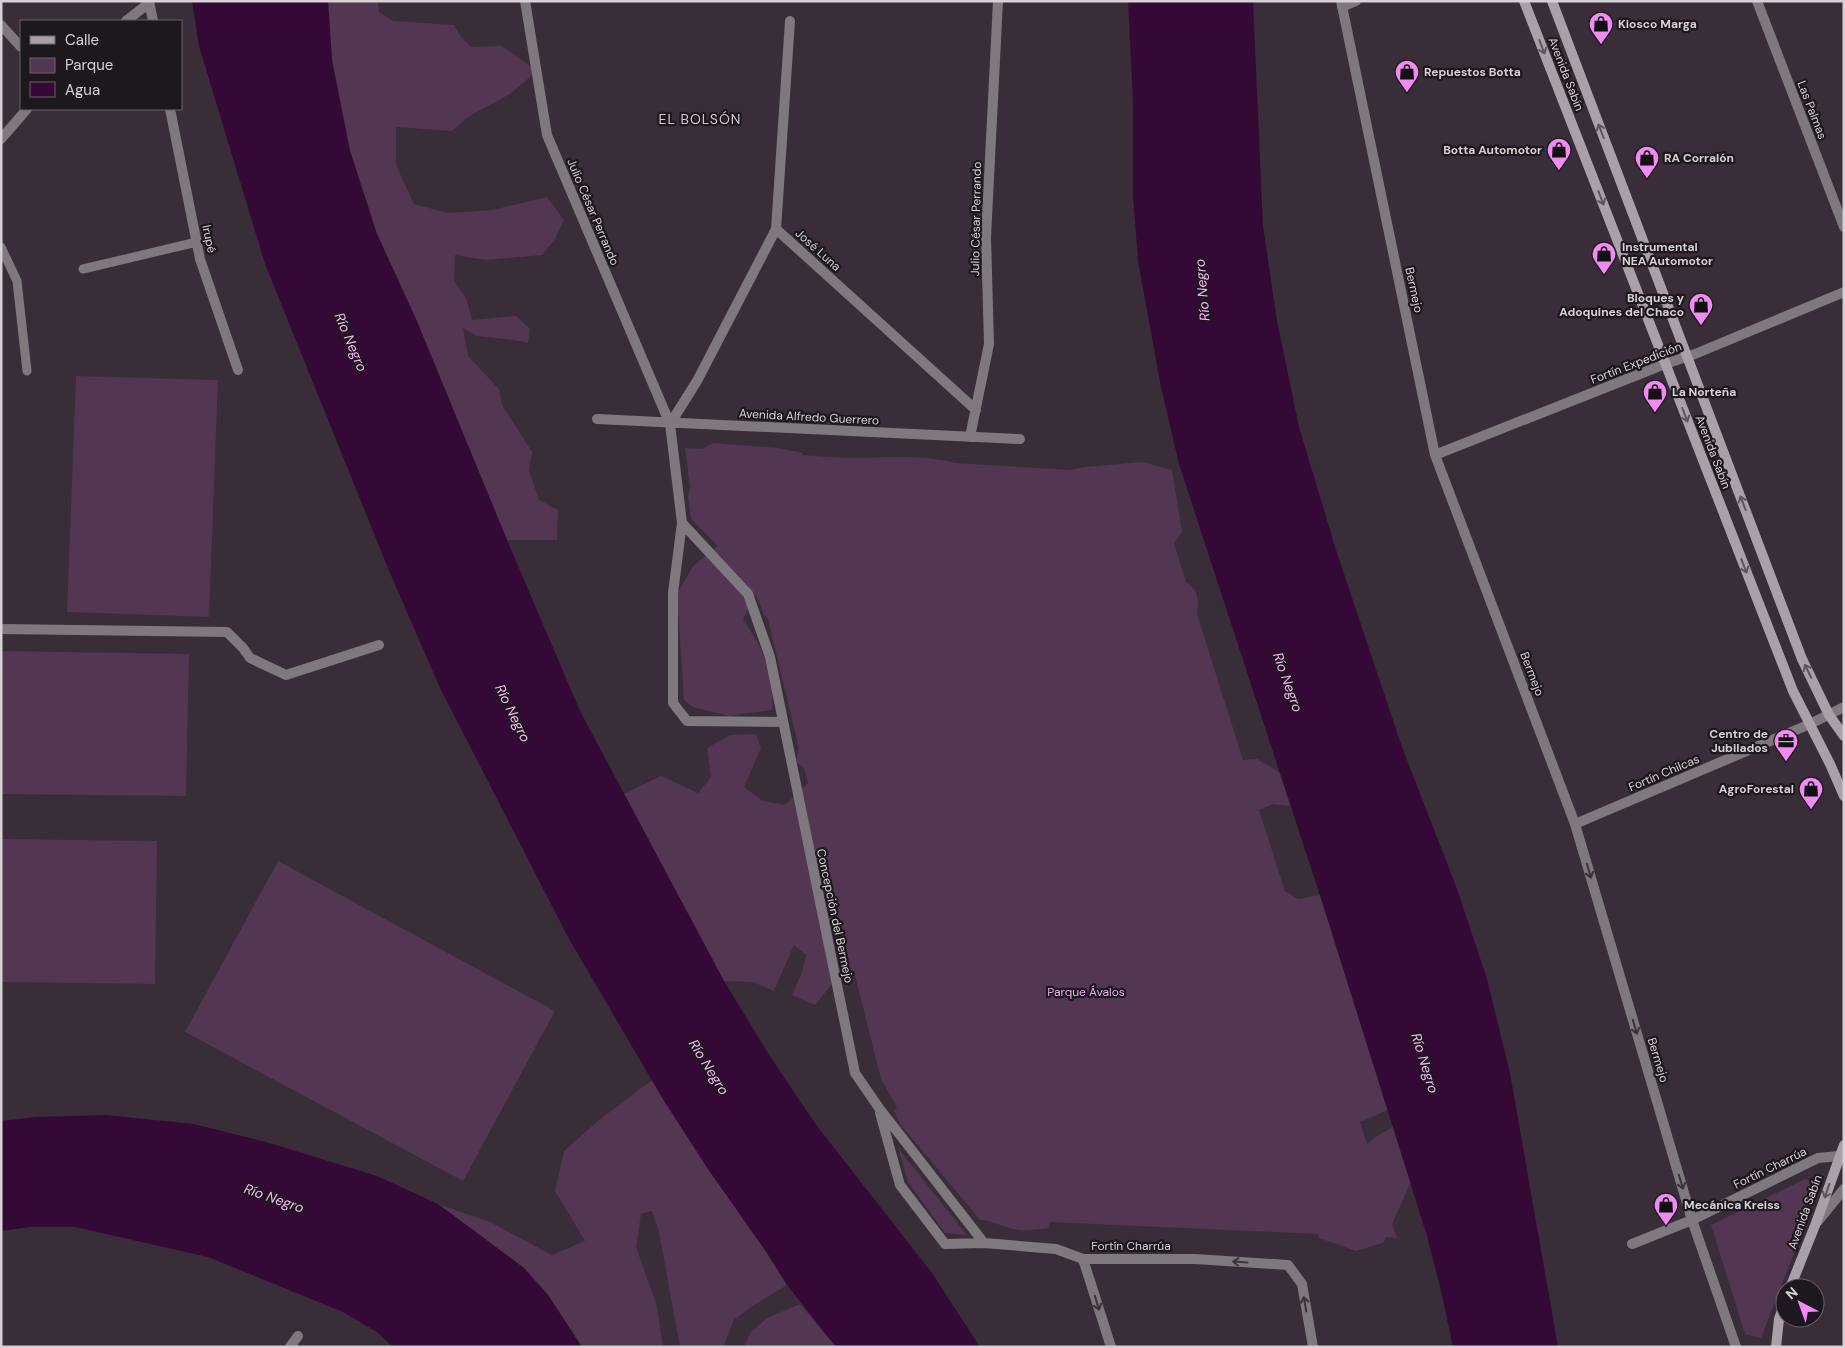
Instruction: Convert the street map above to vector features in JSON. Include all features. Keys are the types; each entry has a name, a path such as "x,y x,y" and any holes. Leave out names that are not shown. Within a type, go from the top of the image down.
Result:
{"main road":[{"name":"Avenida Sabín","path":"1524,1 1793,690 1844,796"},
{"name":"Avenida Sabín","path":"1552,1 1802,659 1829,715 1844,736"},
{"name":"Avenida Sabín","path":"1794,1278 1844,1145"},
{"path":"1776,1347 1778,1328"}],"street":[{"name":"Julio César Perrando","path":"526,1 546,134 670,424"},
{"name":"Julio César Perrando","path":"970,437 989,344 986,237 998,1"},
{"path":"1341,4 1356,1"},
{"name":"Las Palmas","path":"1757,1 1844,227"},
{"path":"127,20 149,2 153,20"},
{"name":"Bermejo","path":"1341,4 1436,455 1575,824 1692,1220 1736,1347"},
{"name":"José Luna","path":"790,21 776,230 976,410"},
{"path":"1,25 20,46"},
{"path":"1,139 26,110"},
{"name":"Irupé","path":"170,110 200,259 238,370"},
{"path":"776,230 697,381 670,424 682,523 673,593 673,703 687,721 783,722"},
{"name":"Fortín Expedición","path":"1436,455 1665,364 1695,354 1844,292"},
{"name":"Avenida Alfredo Guerrero","path":"597,419 670,424 1020,439"},
{"name":"Concepción del Bermejo","path":"682,523 748,594 770,657 855,1073 879,1108 984,1244"},
{"path":"1,628 226,632 250,658 286,674 379,645"},
{"name":"Fortín Chilcas","path":"1575,824 1810,724 1844,707"},
{"name":"Concepción del Bermejo","path":"879,1108 900,1185 945,1244"},
{"name":"Fortín Charrúa","path":"1632,1244 1692,1220 1818,1158 1839,1156"},
{"path":"1816,1223 1844,1188"},
{"name":"Fortín Charrúa","path":"945,1244 984,1244 1056,1249 1083,1259 1195,1259 1288,1265 1302,1284 1313,1347"},
{"path":"1083,1259 1111,1347"},
{"path":"290,1347 298,1336"}],"lane":[{"path":"83,269 197,242"},
{"path":"1,247 17,281 27,370"}],"green space":[{"path":"328,1 378,1 379,12 393,21 454,25 461,37 471,47 502,46 537,71 510,94 468,117 452,131 396,127 396,165 414,204 448,213 492,210 547,197 564,220 555,239 542,255 485,260 455,255 454,281 466,298 472,320 516,316 530,329 528,343 477,336 463,328 468,356 499,389 502,405 532,452 529,470 539,500 558,510 557,540 507,540 416,319 377,234 350,151 332,60"},
{"path":"76,376 218,380 209,617 67,612"},
{"name":"Parque Ávalos","path":"713,443 778,448 803,453 802,455 860,458 920,458 956,463 1071,470 1084,467 1143,462 1172,470 1182,532 1174,543 1186,582 1196,592 1197,614 1243,760 1257,759 1279,772 1291,806 1273,804 1259,810 1285,891 1298,899 1320,895 1388,1110 1360,1122 1367,1144 1393,1127 1411,1182 1392,1224 1397,1238 1386,1237 1383,1243 1356,1251 1319,1238 1318,1234 1050,1222 1048,1228 1023,1230 980,1220 901,1125 894,1111 897,1107 881,1079 854,971 837,959 841,933 829,936 832,984 815,1005 792,995 802,972 806,955 794,945 774,991 753,982 724,981 624,794 661,776 698,793 711,777 707,748 730,735 756,734 761,748 744,787 763,801 785,805 808,783 804,768 796,762 799,748 768,620 763,613 756,594 743,619 759,645 773,679 772,710 729,716 693,707 684,700 677,594 693,566 718,546 691,519 688,498 690,487 685,448 702,449"},
{"path":"1,651 189,654 186,796 1,794"},
{"path":"1,839 157,841 155,984 1,982"},
{"path":"278,861 555,1011 463,1181 185,1032"},
{"path":"652,1080 708,1169 787,1285 734,1320 723,1347 680,1347 659,1232 652,1211 641,1214 636,1247 657,1306 663,1347 582,1347 548,1295 524,1268 438,1204 490,1222 552,1255 585,1241 555,1191 564,1151 599,1120"},
{"path":"898,1148 967,1235 945,1233 908,1182"},
{"path":"1805,1179 1822,1181 1784,1278 1775,1278 1775,1302 1761,1338 1745,1334 1711,1225"},
{"path":"800,1304 836,1347 744,1347 751,1332 767,1318"}],"water":[{"name":"Río Negro","path":"192,1 328,1 332,60 350,151 377,234 416,319 580,711 724,981 771,1058 817,1126 932,1273 980,1347 836,1347 787,1285 708,1169 664,1101 569,939 440,688 390,573 265,264 199,46"},
{"name":"Río Negro","path":"1128,1 1253,1 1263,226 1277,321 1299,427 1337,553 1402,747 1457,889 1487,979 1510,1073 1558,1347 1453,1347 1427,1236 1325,911 1179,464 1161,387 1138,261 1133,195 1133,102"},
{"name":"Río Negro","path":"106,1115 194,1124 266,1142 377,1176 438,1204 524,1268 548,1295 582,1347 393,1347 377,1332 343,1312 208,1257 75,1227 30,1227 1,1231 1,1121 35,1117"}],"place":[{"name":"Kiosco Marga","path":"1601,45"},
{"name":"Repuestos Botta","path":"1407,93"},
{"name":"Botta Automotor","path":"1559,171"},
{"name":"RA Corralón","path":"1647,179"},
{"name":"Instrumental NEA Automotor","path":"1604,275"},
{"name":"Bloques y Adoquines del Chaco","path":"1701,326"},
{"name":"La Norteña","path":"1655,413"},
{"name":"Centro de Jubilados","path":"1786,762"},
{"name":"AgroForestal","path":"1811,810"},
{"name":"Mecánica Kreiss","path":"1666,1226"}],"district":[{"name":"EL BOLSÓN","path":"700,119"}]}
